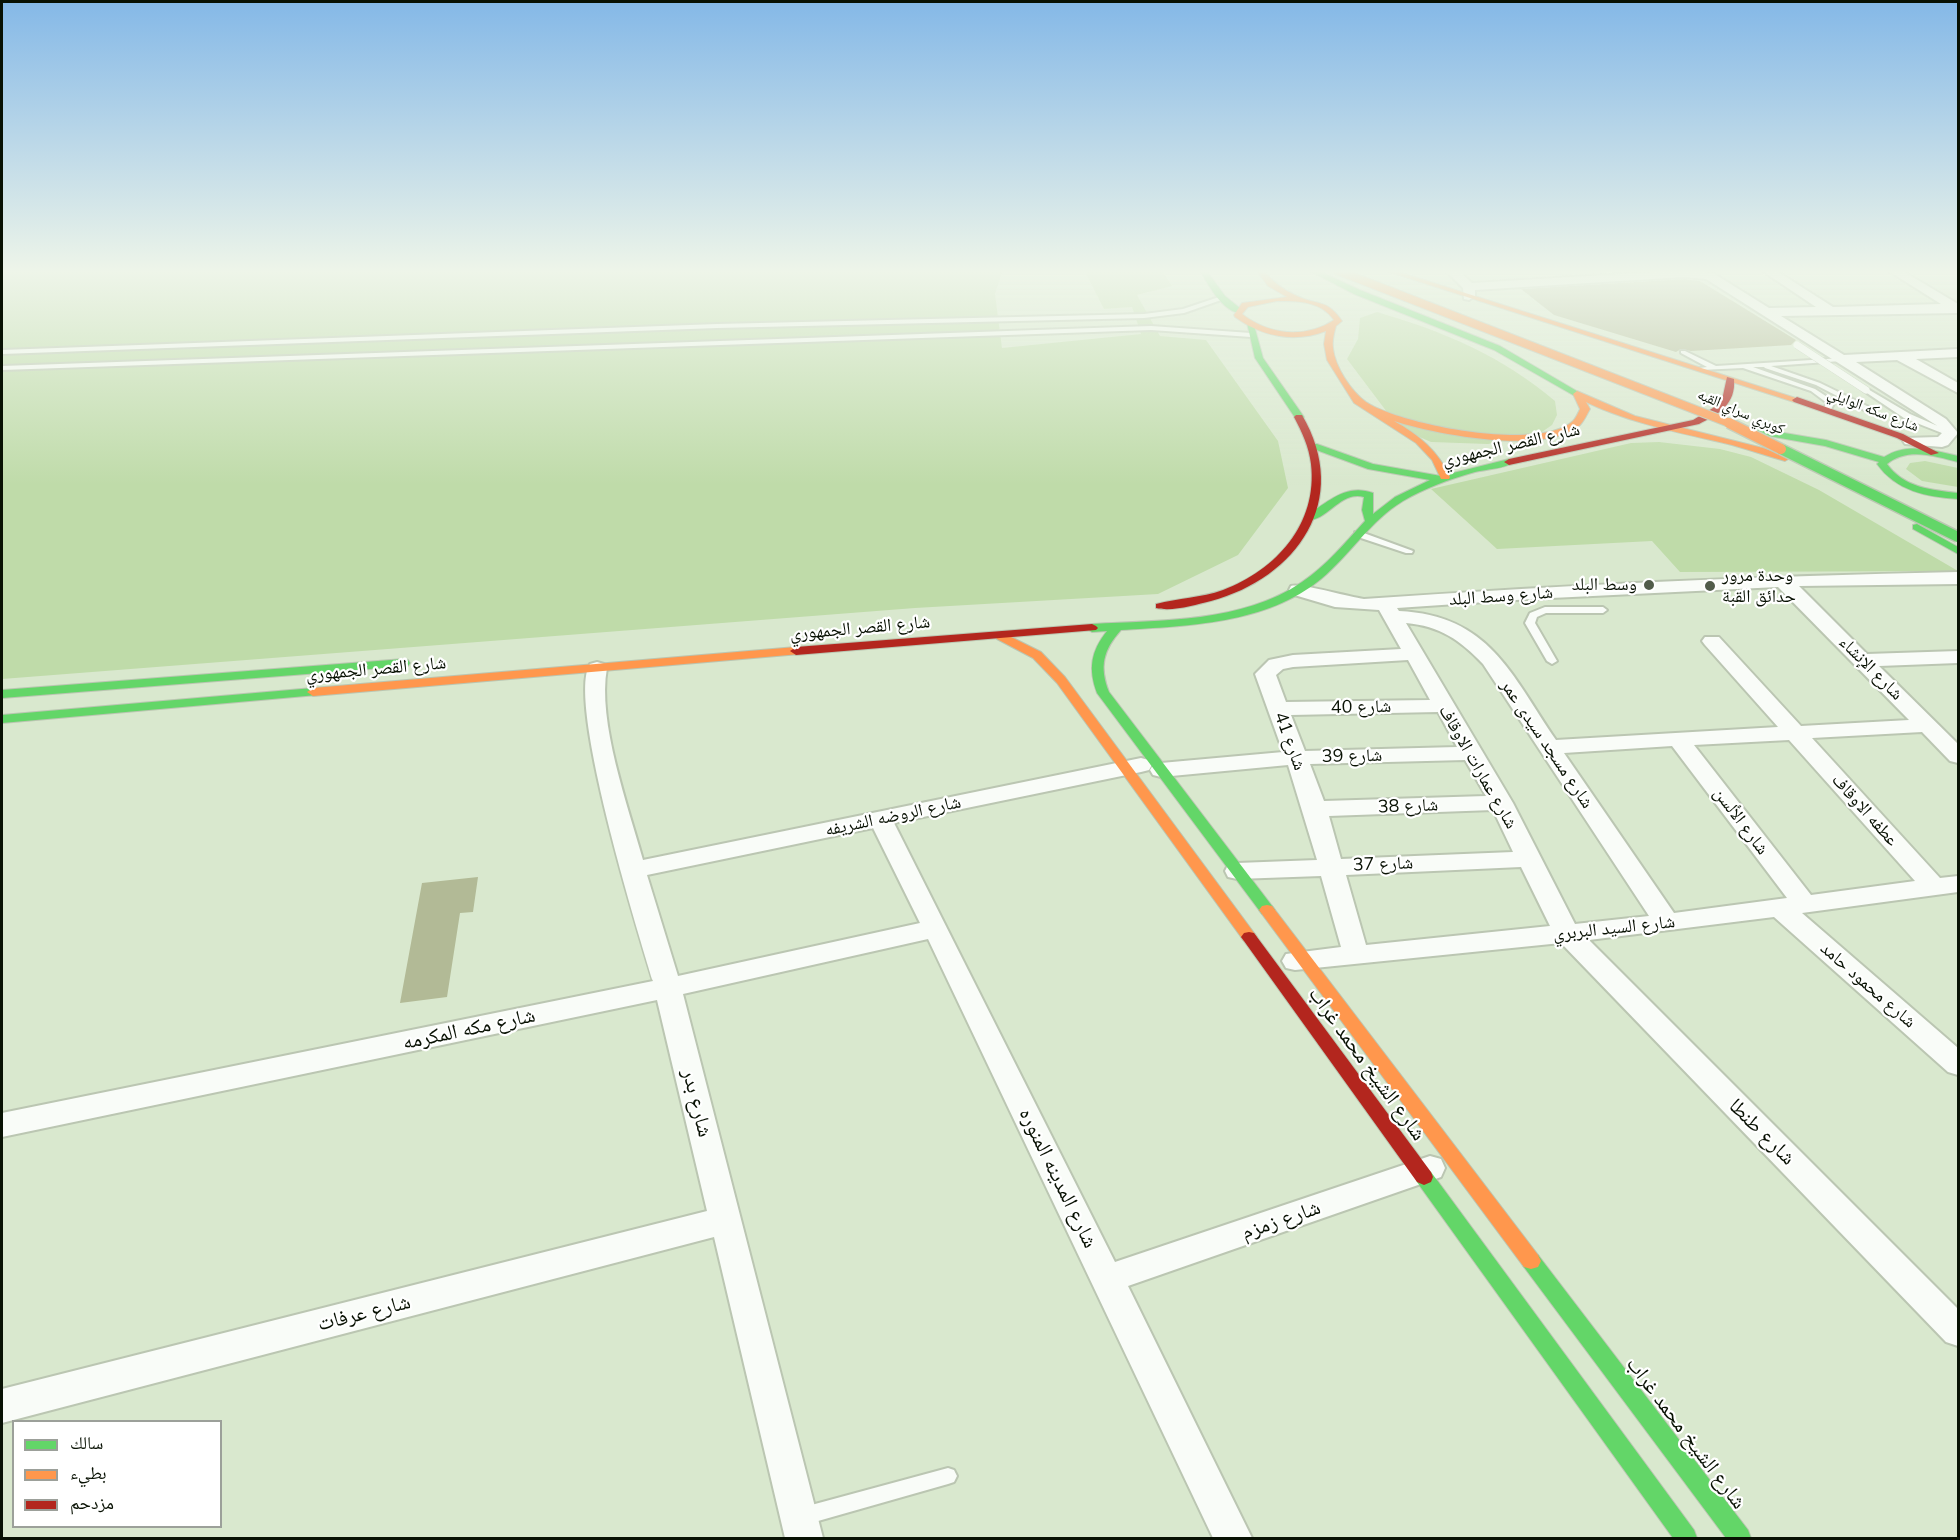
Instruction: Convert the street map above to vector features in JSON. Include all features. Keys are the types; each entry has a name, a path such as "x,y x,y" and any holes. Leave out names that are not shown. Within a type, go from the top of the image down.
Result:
{"main road":[{"path":"1147,607 1179,604 1226,593 1262,576 1291,548 1309,518 1317,488 1314,446 1257,354 1253,342"},
{"path":"1314,446 1371,467 1443,478 1438,459 1430,450 1357,401 1344,384 1328,353 1327,342"},
{"path":"1482,342 1498,348 1577,394 1618,413 1673,429 1739,442 1801,464 1959,551"},
{"name":"كوبري سراي القبه","path":"1521,342 1723,420 1959,537"},
{"name":"كوبري سراي القبه","path":"1544,342 1695,398 1845,464"},
{"path":"1587,342 1625,353 1694,362"},
{"name":"شارع سكه الوايلي","path":"1629,342 1694,362 1731,379 1827,409 1911,441 1934,453"},
{"name":"شارع القصر الجمهوري","path":"2,719 997,634 1216,620 1253,611 1298,590 1337,559 1370,522 1409,494 1443,478 1495,464 1673,429 1706,417 1721,408 1732,391 1731,379"},
{"path":"1357,401 1393,417 1426,427 1473,434 1520,436 1554,432 1577,423 1585,409 1577,394"},
{"name":"شارع القصر الجمهوري","path":"1673,429 1727,428 1776,433 1826,443 1884,460"},
{"path":"1959,459 1934,453 1902,452 1884,460 1884,468 1903,483 1925,490 1959,496"},
{"path":"1864,474 1959,524"},
{"path":"1309,518 1332,505 1343,493 1354,490 1369,495 1367,510 1370,522"},
{"name":"شارع الشيخ محمد غراب","path":"1116,628 1102,642 1094,658 1095,676 1103,693 1740,1539"},
{"name":"شارع الشيخ محمد غراب","path":"997,634 1022,644 1043,657 1686,1539"},
{"name":"شارع القصر الجمهوري","path":"2,694 418,662"}],"street":[{"path":"1815,342 1951,428 1942,442 1911,441"},
{"path":"1841,358 1959,353"},
{"path":"1899,356 1959,389"},
{"name":"شارع وسط البلد","path":"1298,590 1335,602 1389,610 1531,593 1783,581 1959,578"},
{"name":"شارع الإنشاء","path":"1783,581 1959,756"},
{"name":"شارع عمارات الاوقاف","path":"1389,610 1501,803 1566,932"},
{"name":"شارع مسجد سيدى عمر","path":"1389,610 1440,621 1459,629 1472,639 1491,660 1667,923"},
{"name":"عطفه الاوقاف","path":"1712,641 1796,733 1946,886"},
{"name":"شارع 41","path":"1356,954 1315,809 1265,674 1276,664 1413,654"},
{"path":"1864,660 1959,657"},
{"name":"شارع بدر","path":"597,668 593,688 595,709 633,870 668,988 801,1528"},
{"name":"شارع 40","path":"1278,709 1443,705"},
{"path":"1549,747 1928,725"},
{"name":"شارع الألسن","path":"1678,739 1804,903"},
{"name":"شارع 39","path":"1157,766 1296,758 1472,753"},
{"name":"شارع الروضه الشريفه","path":"633,870 1126,768 1157,766"},
{"name":"شارع 38","path":"1315,809 1501,803"},
{"name":"شارع المدينه المنوره","path":"880,819 936,928 1233,1539"},
{"name":"شارع 37","path":"1237,871 1529,859"},
{"name":"شارع السيد البربري","path":"1268,964 1667,923 1804,903 1946,886"},
{"name":"شارع محمود حامد","path":"1778,907 1959,1064"},
{"name":"شارع مكه المكرمه","path":"2,1125 668,988 936,928"},
{"name":"شارع طنطا","path":"1566,932 1959,1331"},
{"name":"شارع زمزم","path":"1107,1279 1455,1160"},
{"name":"شارع عرفات","path":"2,1406 726,1220"}],"lane":[{"path":"2,352 281,342"},
{"path":"2,368 815,342"},
{"path":"1797,345 1907,416 1951,428"},
{"path":"1715,368 1841,358"},
{"path":"1694,362 1715,368 1731,379"},
{"path":"1757,364 1818,384 1867,408"},
{"path":"1741,366 1819,393 1831,402 1827,409"},
{"path":"1358,534 1409,551"},
{"path":"1531,593 1545,610"},
{"path":"1552,661 1530,623 1533,615 1545,610 1603,610"},
{"path":"801,1528 948,1476"}],"green space":[{"path":"2,342 1001,342 1002,348 1063,342 1207,342 1278,441 1288,488 1238,555 1158,594 915,608 2,679"},
{"path":"1356,342 1459,342 1493,358 1535,385 1555,401 1557,415 1552,425 1539,434 1488,444 1431,442 1399,428 1347,359"},
{"path":"1659,442 1720,449 1751,457 1819,490 1958,571 1680,572 1652,541 1497,549 1431,489 1631,443"},
{"path":"1925,461 1958,468 1958,487 1922,481 1906,469 1910,463"}],"building":[{"path":"1643,342 1794,342 1791,345 1691,351 1681,349 1676,352"},
{"path":"478,877 473,912 460,913 447,997 400,1003 422,883"}],"traffic: fast":[{"path":"1255,342 1259,358 1299,417"},
{"path":"1482,342 1497,348 1583,397"},
{"path":"1749,430 1826,443 1884,460"},
{"path":"1314,446 1371,467 1440,479"},
{"path":"1781,449 1958,537"},
{"path":"1958,459 1918,451 1898,454 1882,464 1888,473 1905,485 1915,489 1958,496"},
{"path":"1092,628 1196,621 1246,611 1271,602 1296,591 1316,577 1369,523 1399,499 1434,482 1471,470 1509,462"},
{"path":"1309,518 1346,494 1361,492 1369,495 1367,510 1370,522"},
{"path":"1917,527 1958,551"},
{"path":"1116,628 1104,643 1098,658 1097,674 1103,693 1267,910"},
{"path":"2,694 404,663"},
{"path":"2,719 313,692"},
{"path":"1424,1177 1686,1538"},
{"path":"1531,1261 1740,1538"}],"traffic: slow":[{"path":"1328,342 1334,366 1359,400 1370,410 1419,441 1436,458 1445,477"},
{"path":"1521,342 1723,420 1781,449"},
{"path":"1614,342 1797,400"},
{"path":"1357,401 1395,418 1446,431 1517,438 1559,432 1575,424 1585,409 1577,394"},
{"path":"1583,397 1631,418 1785,458"},
{"path":"1001,636 1037,655 1061,680 1249,937"},
{"path":"313,692 796,651"},
{"path":"1267,910 1531,1261"}],"traffic: jam":[{"path":"1509,462 1696,422 1717,410 1726,401 1731,387 1730,379"},
{"path":"1797,400 1900,436 1934,453"},
{"path":"1160,606 1205,599 1238,588 1270,569 1288,553 1302,533 1312,511 1316,488 1316,464 1310,440 1299,417"},
{"path":"796,651 1092,628"},
{"path":"1249,937 1424,1177"}],"place":[{"name":"وسط البلد","path":"1649,585"},
{"name":"وحدة مرور حدائق القبة","path":"1710,586"}]}
